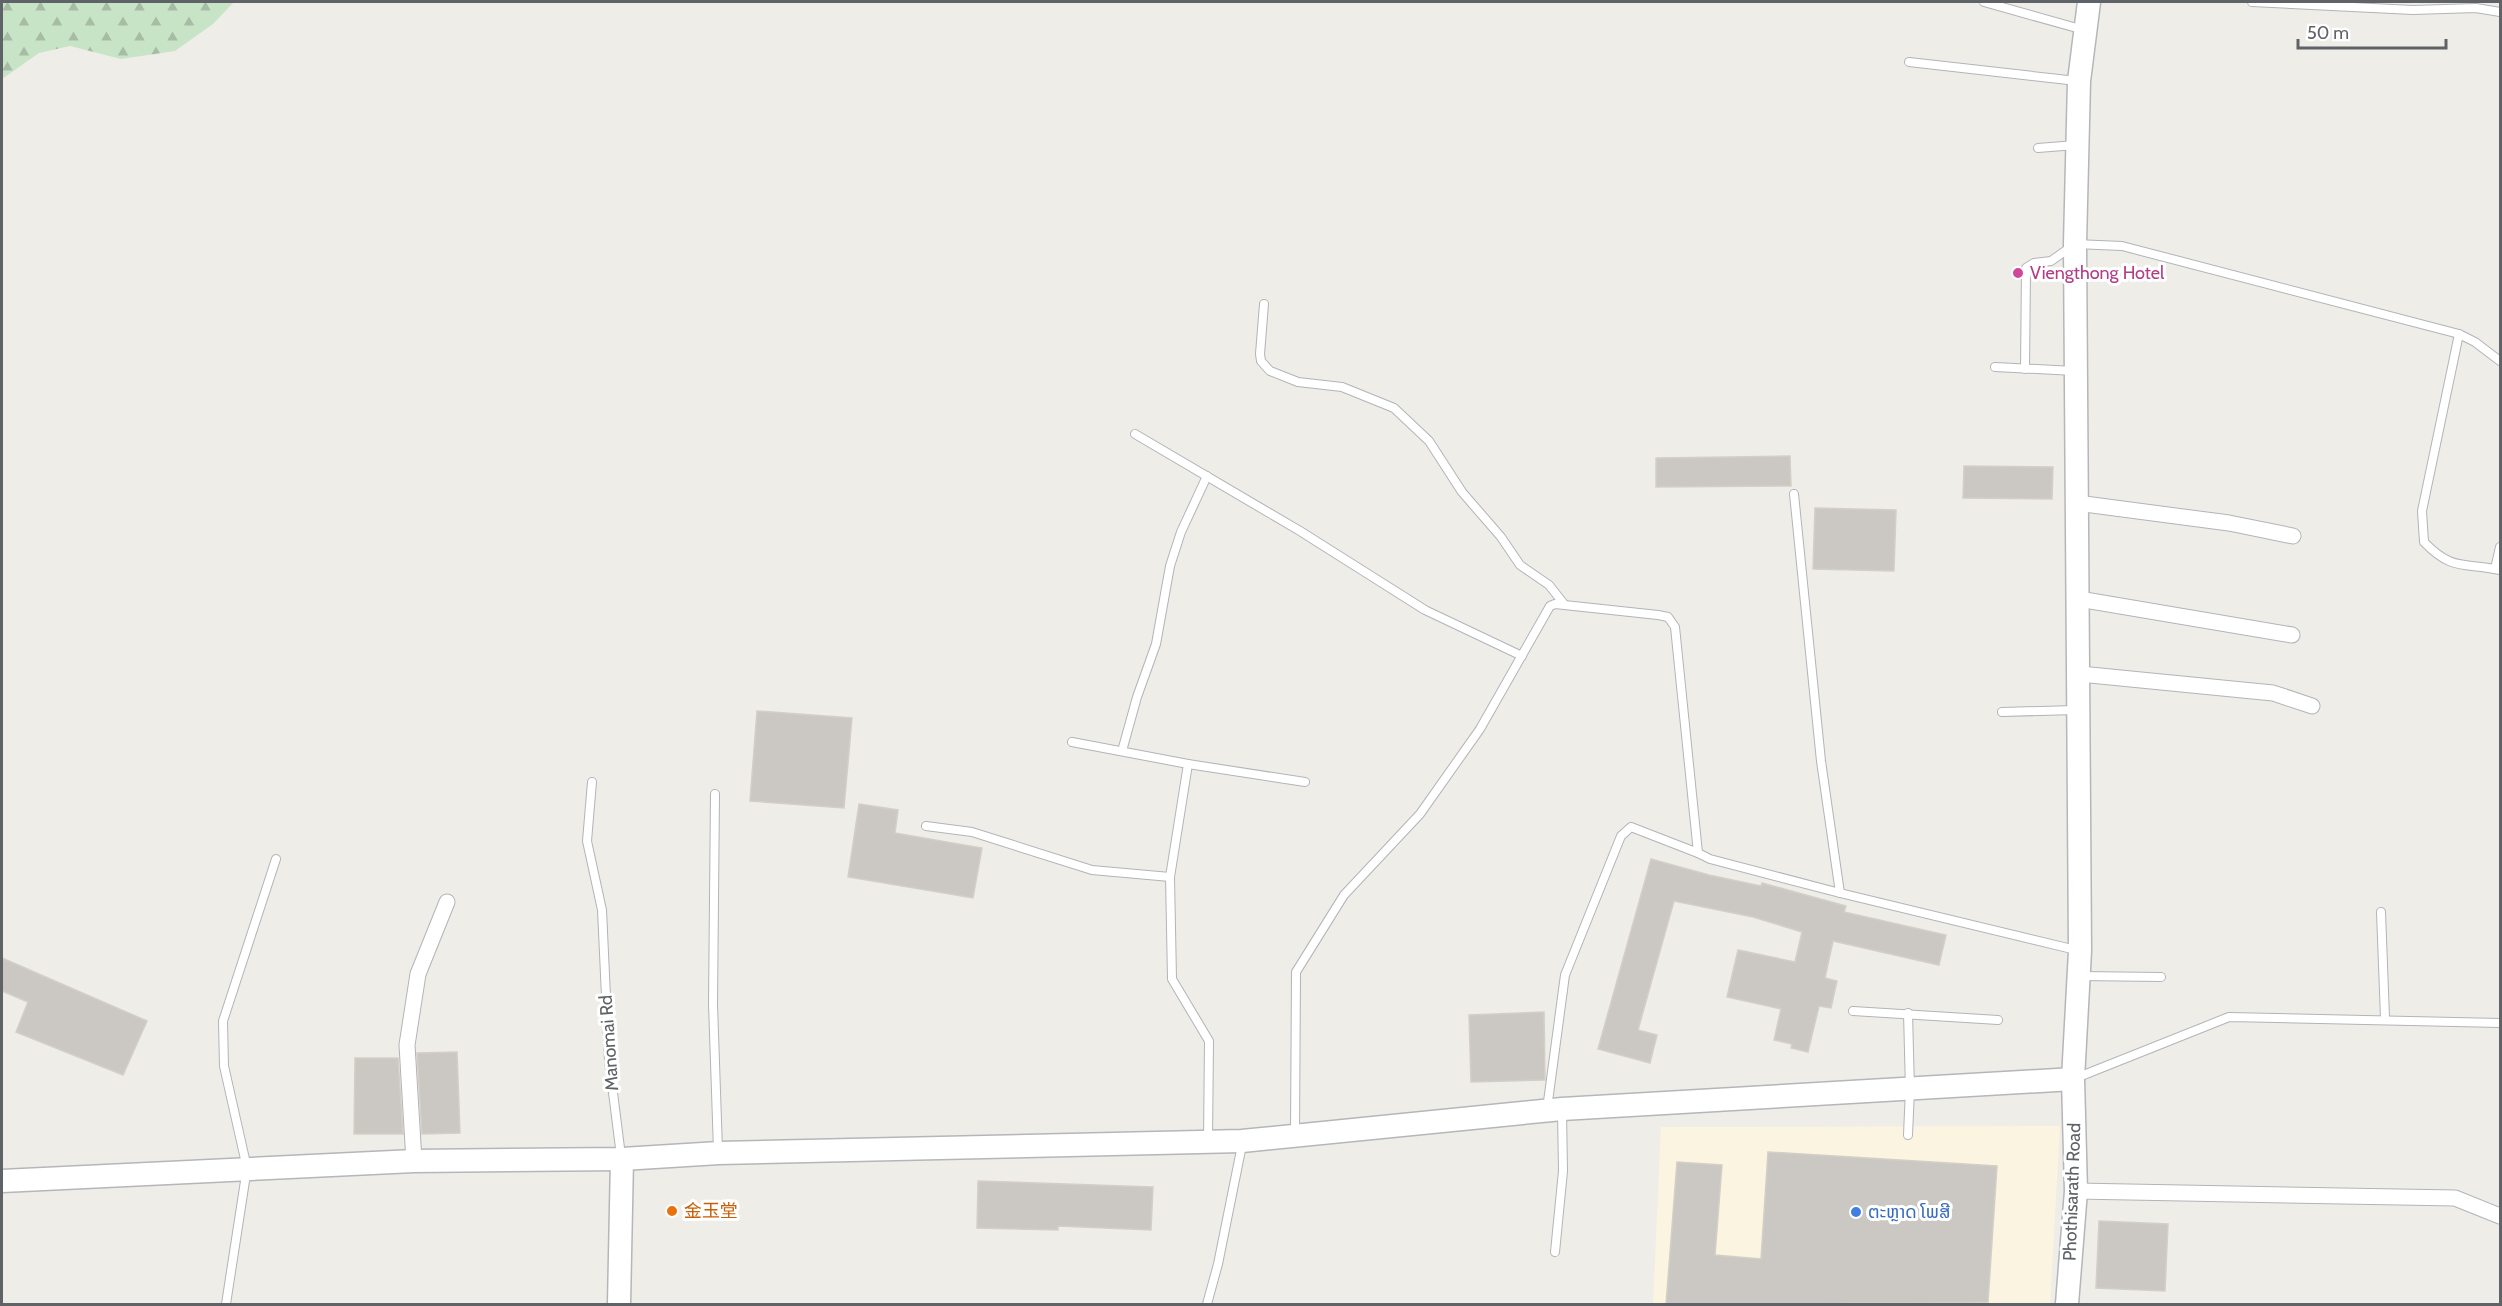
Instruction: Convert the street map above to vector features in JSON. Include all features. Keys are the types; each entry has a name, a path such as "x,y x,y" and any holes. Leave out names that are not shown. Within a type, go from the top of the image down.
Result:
{"street":[{"name":"Phothisarath Road","path":"2067,1305 2076,1191 2073,1079 2080,951 2080,674 2075,244 2079,81 2089,2"},
{"path":"2078,503 2229,523 2293,536"},
{"path":"2079,599 2292,635"},
{"path":"2080,674 2273,693 2312,706"},
{"path":"414,1161 407,1045 418,974 447,902"},
{"path":"2,1181 414,1161 622,1159 718,1153 1242,1141 1554,1110 2073,1079"},
{"name":"Manomai Rd","path":"619,1305 622,1159"},
{"path":"2076,1191 2455,1198 2500,1216"}],"lane":[{"path":"1984,2 2085,31"},
{"path":"2252,2 2413,10 2476,5 2500,12"},
{"path":"1909,62 2079,81"},
{"path":"2038,148 2077,145"},
{"path":"2025,369 2026,268 2034,263 2051,261 2075,244 2122,246 2459,334 2475,342 2500,361"},
{"path":"1264,304 1260,354 1261,361 1270,371 1298,382 1342,387 1394,408 1429,441 1462,492 1501,537 1520,566 1549,585 1564,604"},
{"path":"2459,334 2422,511 2424,542 2440,559 2467,567 2498,569 2500,547"},
{"path":"1995,367 2077,371"},
{"path":"1135,434 1300,531 1425,610 1522,656"},
{"path":"1122,750 1137,697 1156,644 1170,566 1181,532 1207,476"},
{"path":"1794,494 1821,761 1840,893"},
{"path":"1295,1136 1296,972 1344,895 1420,814 1480,729 1550,606 1564,604 1658,615 1668,617 1675,627 1698,853"},
{"path":"2002,712 2080,710"},
{"path":"1072,742 1188,764 1305,782"},
{"path":"1188,764 1170,877 1172,979 1209,1041 1208,1141"},
{"name":"Manomai Rd","path":"592,782 587,841 602,910 609,1061 622,1159"},
{"path":"715,794 713,1004 718,1153"},
{"path":"926,826 972,832 1092,870 1170,877"},
{"path":"1555,1252 1563,1171 1554,1110 1565,975 1621,836 1631,827 1710,859 2080,951"},
{"path":"226,1305 247,1168 224,1066 223,1021 276,859"},
{"path":"2381,912 2385,1018"},
{"path":"2079,976 2161,977"},
{"path":"1853,1011 1998,1020"},
{"path":"1908,1013 1910,1089 1908,1135"},
{"path":"2073,1079 2229,1017 2385,1018 2500,1023"},
{"path":"1207,1305 1218,1264 1242,1141"}],"shaded area":[{"name":"ຕະຫຼາດ ໂພສີ","path":"2060,1126 2050,1304 1653,1304 1661,1127"}],"green space":[{"path":"2,2 234,2 213,24 175,51 121,59 70,46 39,53 2,79"}],"building":[{"path":"1790,456 1791,486 1656,487 1656,458"},
{"path":"1964,466 2053,467 2052,499 1963,498"},
{"path":"1815,508 1896,510 1894,571 1813,569"},
{"path":"757,711 852,718 844,808 750,801"},
{"path":"859,804 898,810 895,833 982,848 973,898 848,877"},
{"path":"1651,859 1709,875 1761,886 1762,883 1846,906 1844,912 1946,935 1939,965 1833,941 1825,978 1837,981 1831,1008 1819,1006 1808,1052 1791,1048 1792,1044 1774,1040 1781,1009 1727,997 1738,950 1795,962 1802,932 1753,917 1674,901 1638,1030 1657,1035 1650,1063 1598,1049"},
{"path":"2,958 147,1021 123,1075 16,1032 28,1002 2,991"},
{"path":"1544,1012 1545,1080 1471,1082 1469,1015"},
{"path":"457,1052 460,1133 422,1134 417,1053"},
{"path":"355,1058 398,1058 403,1134 354,1134"},
{"path":"1768,1152 1997,1166 1988,1302 1666,1305 1677,1162 1722,1165 1715,1255 1761,1259"},
{"path":"978,1181 1153,1187 1151,1230 1058,1226 1058,1230 977,1228"},
{"path":"2099,1221 2168,1224 2165,1291 2096,1288"}],"place":[{"name":"Viengthong Hotel","path":"2018,273"},
{"name":"金玉堂","path":"672,1211"},
{"name":"ຕະຫຼາດ ໂພສີ","path":"1856,1212"}]}
